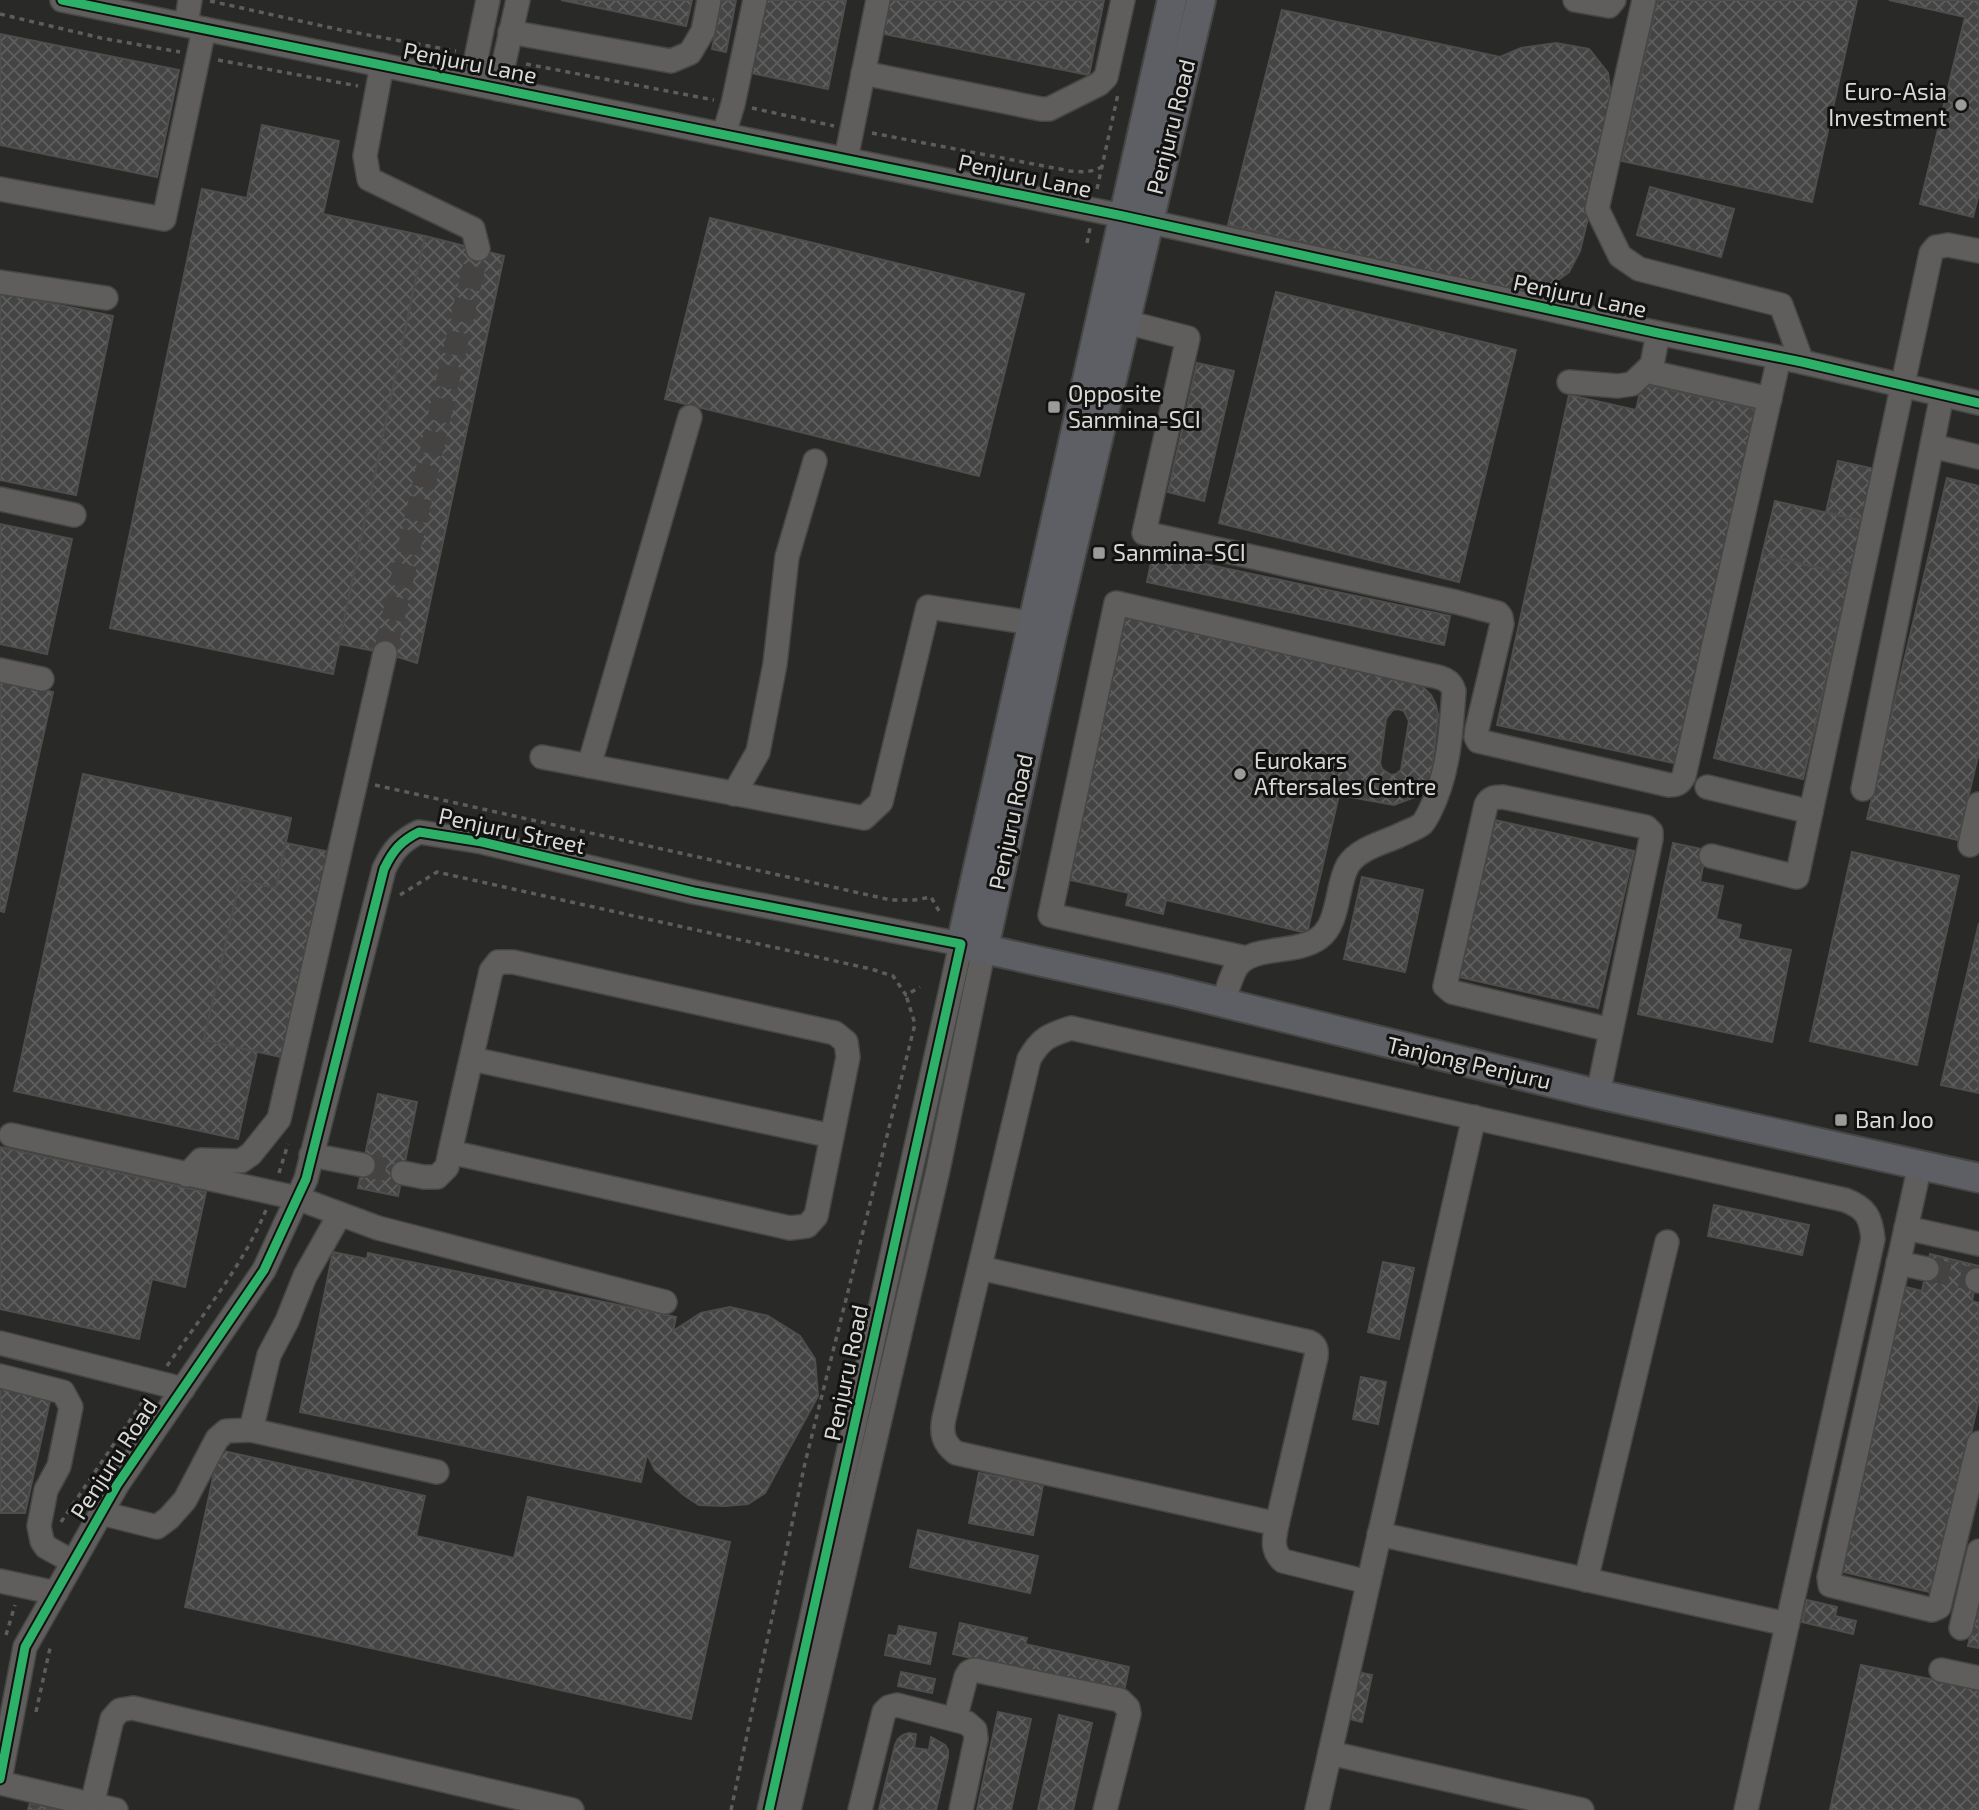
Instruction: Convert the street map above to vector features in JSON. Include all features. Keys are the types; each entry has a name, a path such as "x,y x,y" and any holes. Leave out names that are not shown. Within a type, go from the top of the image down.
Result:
{"main road":[{"name":"Penjuru Road","path":"972,946 1052,635 1126,321 1136,218 1172,0"},
{"name":"Penjuru Road","path":"972,946 1032,623 1136,218 1201,0"},
{"name":"Tanjong Penjuru","path":"972,946 1223,1003 1598,1094 1979,1178"}],"street":[{"name":"Penjuru Lane","path":"62,0 1136,218 1979,403"},
{"path":"0,188 164,219 195,27 190,0"},
{"path":"471,83 486,0"},
{"path":"498,89 518,0"},
{"path":"510,32 671,61 690,53 703,31 709,0"},
{"path":"724,134 755,0"},
{"path":"846,159 878,0"},
{"path":"863,73 1049,109 1103,82 1123,0"},
{"path":"1575,0 1604,7 1614,0"},
{"path":"1126,321 1188,338 1144,533 1491,610 1501,617 1502,624 1477,729 1478,741 1669,785 1681,783 1770,399 1790,360 1781,305 1639,269 1620,256 1597,209 1644,0"},
{"path":"382,65 365,156 369,179 473,229 478,249"},
{"path":"1711,856 1797,877 1931,253 1936,247 1948,244 1979,251"},
{"path":"0,282 106,298"},
{"path":"1658,333 1652,365 1654,373 1770,399"},
{"path":"1569,382 1618,386 1632,384 1652,365"},
{"path":"1863,789 1942,395"},
{"path":"589,766 690,417"},
{"path":"1932,446 1979,457"},
{"path":"734,794 758,752 775,663 788,557 815,461"},
{"path":"0,499 74,515"},
{"path":"1223,1003 1237,967 1246,958 1302,947 1325,933 1348,866 1358,854 1422,825 1444,775 1449,751 1452,685 1448,680 1424,674 1116,603 1050,915 1246,958"},
{"path":"542,757 864,818 881,802 928,607 1032,623"},
{"path":"187,1175 201,1160 242,1161 251,1154 279,1119 386,653"},
{"path":"0,670 42,679"},
{"path":"1707,787 1811,812"},
{"path":"1598,1094 1611,1030 1651,832 1646,827 1503,797 1488,800 1445,986 1452,992 1611,1030"},
{"path":"1970,845 1979,804"},
{"name":"Penjuru Street","path":"301,1189 384,869 393,852 419,832 482,842 694,892 972,946"},
{"name":"Penjuru Road","path":"769,1810 972,946"},
{"name":"Penjuru Road","path":"789,1810 938,1170 972,946"},
{"path":"402,1173 437,1177 447,1167 450,1152 472,1059 491,971 498,962 513,962 835,1033 846,1042 848,1057 816,1216 807,1226 790,1228 450,1152"},
{"path":"1277,1524 956,1453 948,1447 942,1431 1029,1059 1038,1044 1055,1033 1071,1028 1858,1205 1870,1219 1873,1239 1746,1810"},
{"path":"472,1059 832,1136"},
{"path":"1317,1810 1474,1117"},
{"path":"11,1135 273,1193 301,1189 340,1214 378,1228 665,1302"},
{"path":"311,1155 363,1165"},
{"path":"1920,1165 1829,1577 1830,1585 1932,1610 1939,1607 1979,1443"},
{"name":"Penjuru Road","path":"0,1781 25,1647 117,1485 264,1270 301,1189"},
{"path":"251,1430 269,1355 287,1321 305,1276 340,1214"},
{"path":"1906,1228 1979,1244"},
{"path":"1586,1580 1667,1242"},
{"path":"1898,1263 1927,1269"},
{"path":"980,1268 1315,1345 1316,1357 1273,1545 1283,1561 1368,1582"},
{"path":"0,1343 183,1389"},
{"path":"0,1377 63,1392 71,1407 59,1466 46,1490 39,1526 46,1547 73,1562"},
{"path":"101,1513 156,1527 169,1518 185,1500 217,1439 226,1431 251,1430 438,1472"},
{"path":"1379,1534 1787,1624"},
{"path":"1961,1628 1979,1551"},
{"path":"11,1584 56,1593"},
{"path":"955,1719 966,1677 974,1670 1120,1700 1128,1708 1129,1714 1105,1810"},
{"path":"1941,1670 1979,1678"},
{"path":"860,1810 884,1712 897,1705 955,1719 973,1727 976,1739 961,1810"},
{"path":"92,1805 112,1719 120,1710 133,1708 572,1810"},
{"path":"1330,1753 1528,1804 1582,1810"},
{"path":"0,1781 116,1810"}],"path":[{"path":"205,0 341,30 477,55"},
{"path":"504,59 1070,171 1085,172 1103,166"},
{"path":"1087,243 1119,89"},
{"path":"369,784 891,900 932,897 939,911"},
{"path":"731,1810 805,1463 915,1024 906,995"},
{"path":"46,1547 234,1268 261,1222 273,1193 289,1136"},
{"path":"6,1634 11,1584"}],"building":[{"path":"561,0 692,0 686,26"},
{"path":"722,0 736,0 726,52 712,49"},
{"path":"766,0 846,0 828,89 751,73"},
{"path":"886,0 1104,0 1089,75 879,33"},
{"path":"1657,0 1857,0 1812,202 1622,161"},
{"name":"Euro-Asia Investment","path":"1889,0 1979,0 1979,193 1973,217 1920,204 1965,17"},
{"path":"1282,10 1500,57 1521,48 1556,43 1589,49 1608,73 1611,97 1607,140 1580,251 1569,272 1539,290 1520,293 1228,225"},
{"path":"0,34 179,70 157,177 0,145"},
{"path":"262,125 339,141 323,214 425,236 333,674 110,628 202,189 247,198"},
{"path":"1650,187 1734,209 1721,257 1637,235"},
{"path":"710,218 1024,294 979,476 665,399"},
{"path":"425,236 504,256 417,663 385,653 339,644"},
{"path":"1276,292 1516,350 1459,582 1219,523"},
{"path":"0,293 113,316 76,495 0,480"},
{"path":"1197,363 1234,371 1204,501 1168,492"},
{"path":"1642,384 1755,409 1678,764 1497,725 1569,395 1636,410"},
{"path":"1838,461 1875,469 1863,521 1826,512"},
{"path":"1947,478 1979,486 1979,752 1958,840 1867,819"},
{"path":"1775,501 1863,521 1850,575 1762,555"},
{"path":"0,524 72,539 47,654 0,644"},
{"path":"1153,553 1450,616 1444,645 1147,582"},
{"path":"1762,555 1850,575 1803,779 1714,758"},
{"name":"Eurokars Aftersales Centre","path":"1126,616 1414,681 1431,695 1436,705 1438,715 1432,770 1429,781 1415,797 1394,805 1339,795 1307,933 1166,900 1163,914 1126,905 1129,893 1066,879","holes":["1393,710 1404,711 1409,721 1401,770 1391,775 1382,769 1380,763 1386,719"]},
{"path":"0,681 53,692 4,912 0,911"},
{"path":"83,774 291,818 276,888 240,880 204,1040 257,1052 238,1139 14,1091"},
{"path":"1495,820 1634,851 1598,1008 1459,977"},
{"path":"286,843 335,853 290,1059 204,1040 240,880 276,888"},
{"path":"1673,843 1706,850 1700,882 1723,886 1716,919 1741,925 1738,939 1791,950 1772,1042 1638,1014"},
{"path":"1852,852 1959,876 1917,1065 1810,1041"},
{"path":"1362,877 1423,890 1405,972 1344,959"},
{"path":"1979,923 1979,1093 1941,1085"},
{"path":"378,1094 417,1102 398,1196 358,1188"},
{"path":"0,1147 206,1192 185,1287 152,1279 139,1339 0,1309"},
{"path":"1714,1205 1809,1225 1802,1255 1708,1236"},
{"path":"333,1252 367,1259 368,1253 676,1317 673,1331 701,1313 730,1307 768,1316 800,1336 815,1359 818,1396 765,1493 748,1504 725,1506 699,1505 685,1496 655,1470 647,1454 641,1482 300,1412"},
{"path":"1930,1254 1979,1266 1972,1301 1979,1303 1979,1399 1934,1593 1835,1570 1901,1286 1922,1291"},
{"path":"1383,1262 1414,1268 1399,1339 1368,1332"},
{"path":"1361,1377 1386,1382 1378,1424 1353,1419"},
{"path":"0,1385 51,1396 25,1513 0,1513"},
{"path":"219,1450 425,1496 416,1536 514,1558 528,1497 730,1542 691,1719 185,1607"},
{"path":"979,1473 1043,1485 1033,1535 969,1523"},
{"path":"918,1530 1038,1556 1030,1593 910,1567"},
{"path":"1979,1597 1979,1648 1968,1646"},
{"path":"1807,1600 1837,1607 1835,1616 1856,1621 1853,1634 1802,1622"},
{"path":"960,1623 1027,1638 1025,1644 1129,1667 1124,1691 953,1654"},
{"path":"899,1626 936,1633 930,1664 885,1655 889,1635 897,1636"},
{"path":"1861,1665 1979,1689 1979,1810 1830,1810"},
{"path":"1352,1671 1372,1675 1362,1722 1342,1717"},
{"path":"901,1672 935,1679 932,1693 898,1686"},
{"path":"998,1712 1031,1719 1011,1810 977,1810"},
{"path":"1059,1715 1092,1723 1073,1810 1038,1810"},
{"path":"909,1733 916,1734 914,1748 929,1750 931,1737 945,1745 948,1750 936,1810 879,1810 895,1745 898,1739"},
{"path":"30,1803 61,1810 28,1810"}],"tunnel":[{"path":"385,653 478,249"},
{"path":"363,1165 403,1173"},
{"path":"1927,1269 1977,1280"}],"cycle path":[{"path":"62,0 1123,216 1802,362 1979,403"},
{"path":"0,1779 25,1647 117,1485 264,1270 306,1179 384,869 398,847 419,832 482,842 694,892 961,944 769,1810"}],"place":[{"name":"Euro-Asia Investment","path":"1961,105"},
{"name":"Opposite Sanmina-SCI","path":"1054,407"},
{"name":"Sanmina-SCI","path":"1099,553"},
{"name":"Eurokars Aftersales Centre","path":"1240,774"},
{"name":"Ban Joo","path":"1841,1120"}]}
